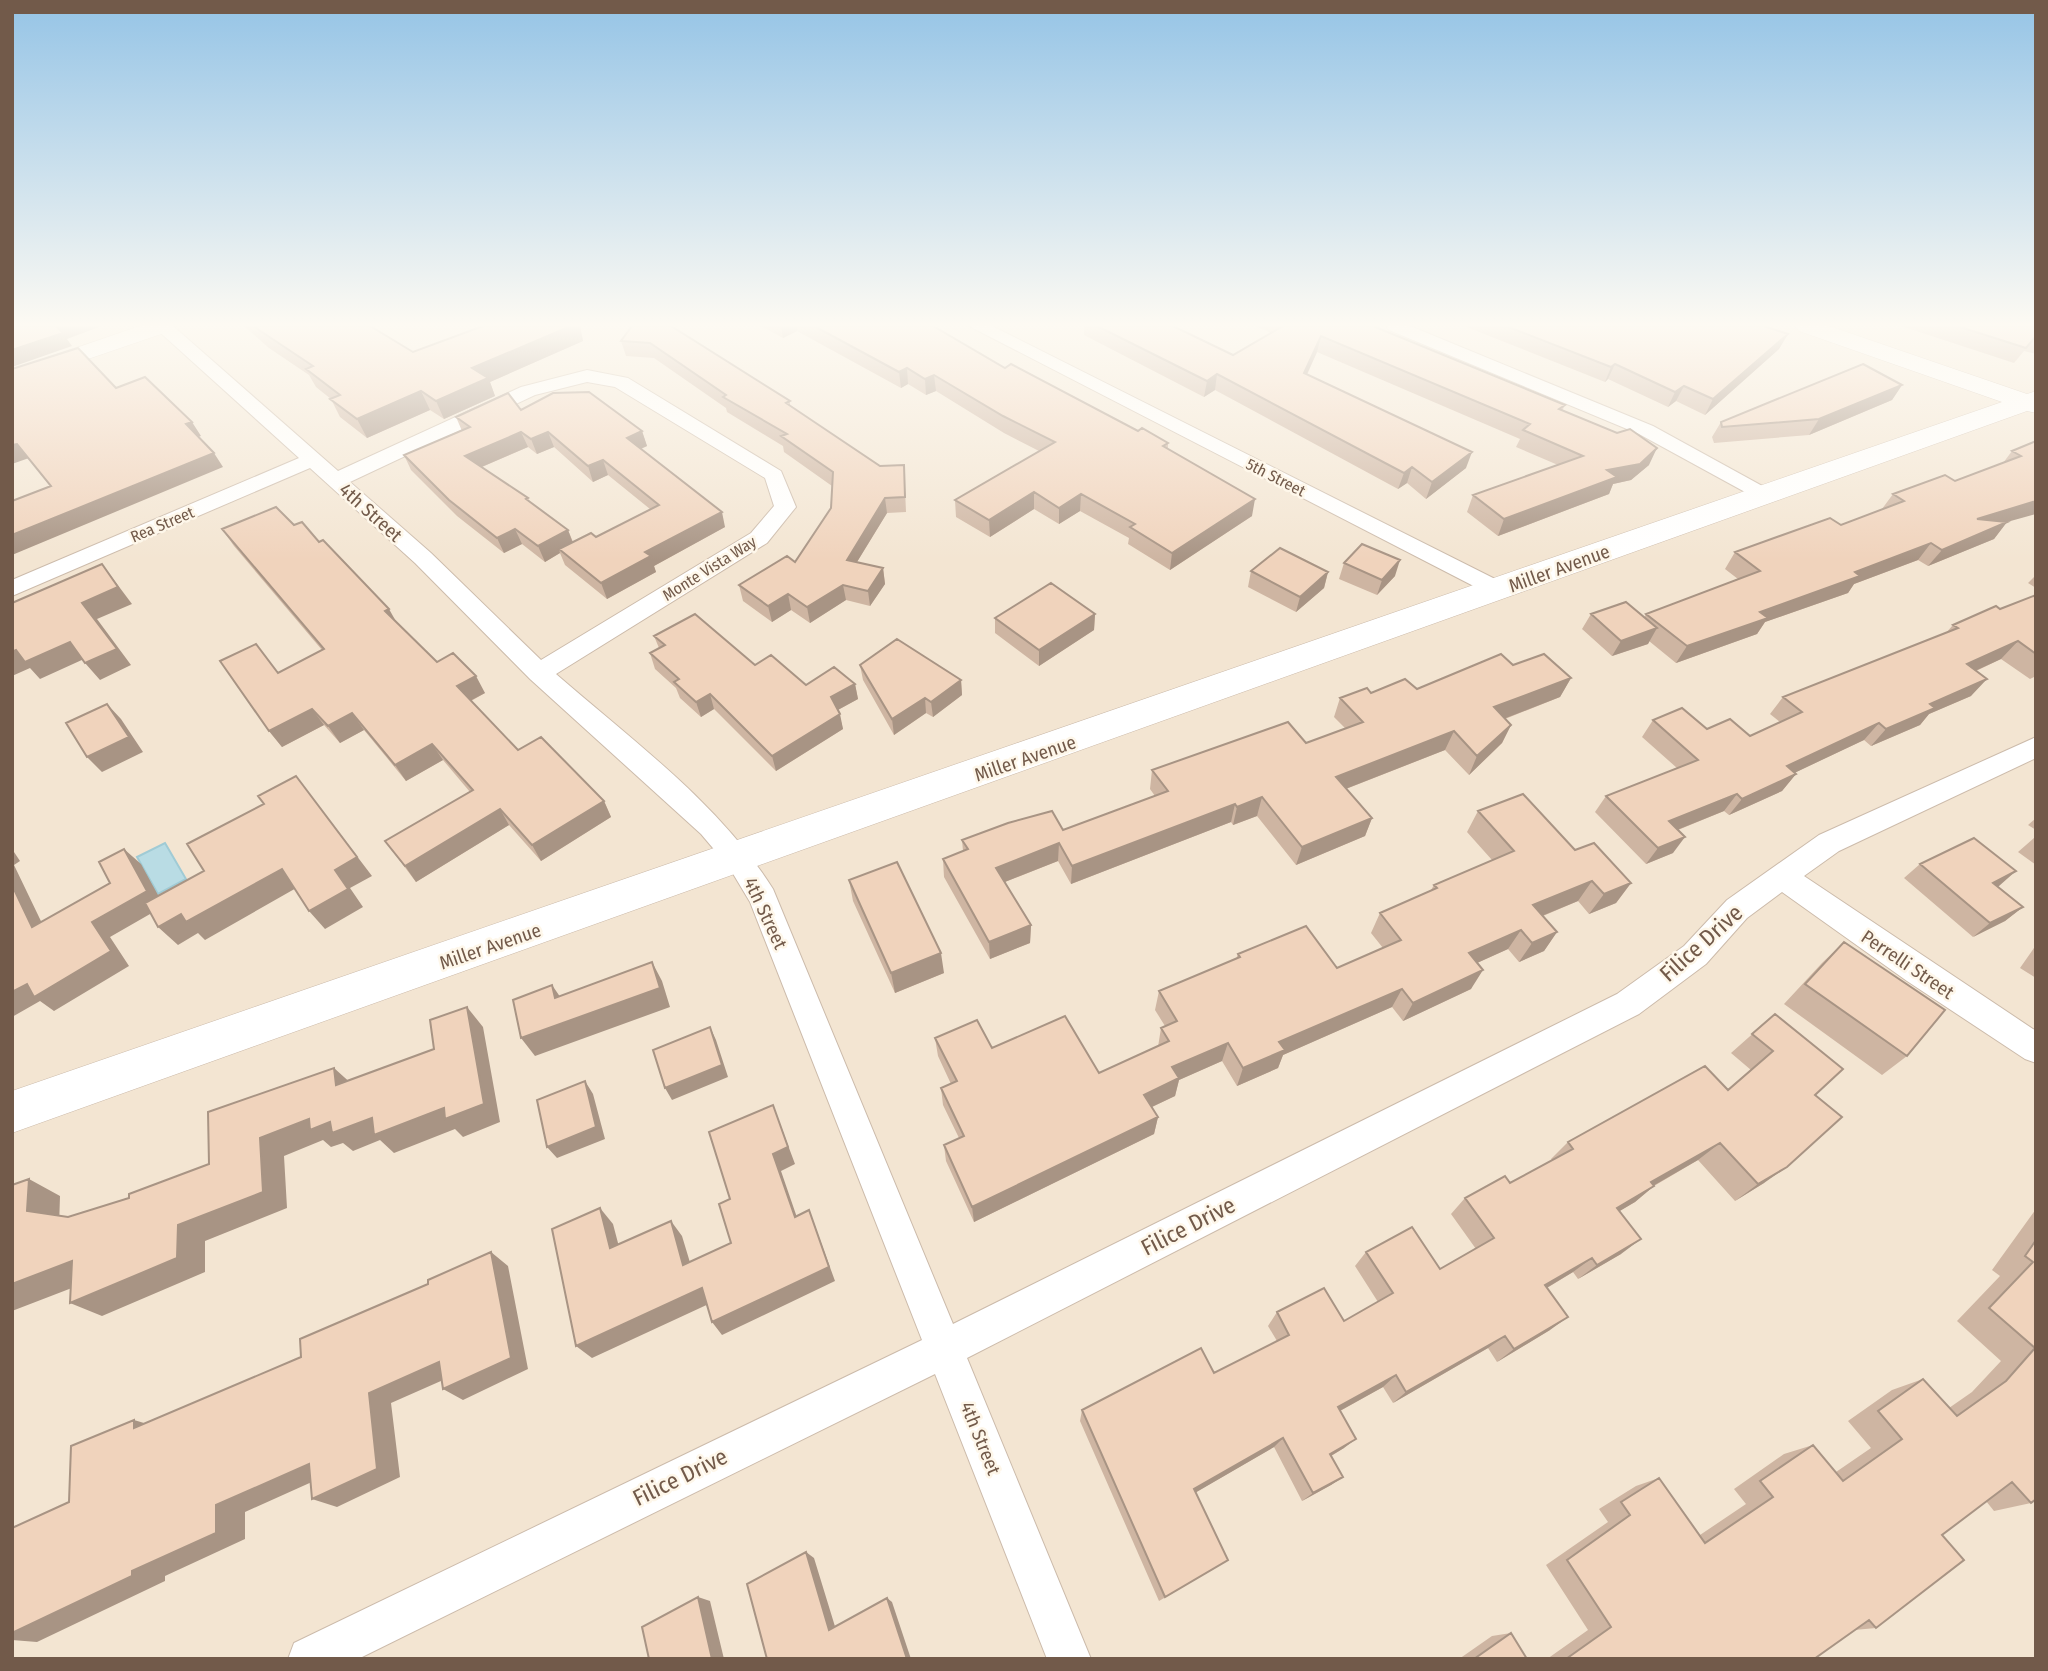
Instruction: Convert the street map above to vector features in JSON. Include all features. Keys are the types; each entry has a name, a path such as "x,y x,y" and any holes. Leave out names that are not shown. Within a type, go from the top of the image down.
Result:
{"street":[{"name":"4th Street","path":"249,404 423,558 539,673 711,826 739,859 763,898 946,1347 1069,1659"},
{"name":"Monte Vista Way","path":"336,481 500,404"},
{"name":"Monte Vista Way","path":"539,673 760,538 785,507 774,475 657,404"},
{"name":"5th Street","path":"1132,404 1499,590"},
{"path":"1583,404 1646,430 1764,493"},
{"name":"Miller Avenue","path":"12,1112 739,859 1499,590 1764,493 2027,404"},
{"name":"Rea Street","path":"12,589 312,460"},
{"name":"Filice Drive","path":"310,1659 946,1347 1628,1004 1695,955 1737,909 1829,843 2036,747"},
{"name":"Perrelli Street","path":"1783,877 1918,972 2036,1048"}],"shaded area":[{"path":"12,404 2036,404 2036,1659 12,1659"}],"water":[{"path":"165,843 186,879 158,894 137,857"}],"building":[{"path":"12,404 173,404 192,422 186,424 214,453 12,535 12,501 51,486 17,444 12,445"},
{"path":"337,404 391,404 357,419"},
{"path":"484,404 516,404 521,410 532,404 605,404 642,431 627,438 722,512 645,552 651,556 601,583 559,549 591,533 596,537 659,505 603,460 588,466 548,432 531,439 521,432 465,456 528,498 526,499 568,530 538,546 515,529 497,538 449,500 404,455 470,427 456,417"},
{"path":"735,404 787,404 880,466 904,465 905,497 885,498 847,560 883,568 868,591 843,585 807,607 788,594 768,606 739,585 787,556 795,562 831,508 833,472 781,436 787,434"},
{"path":"983,404 1087,404 1138,431 1142,428 1168,443 1163,446 1255,499 1172,553 1130,527 1135,524 1081,494 1059,508 1034,492 989,520 955,500 1055,442"},
{"path":"1274,404 1370,404 1472,452 1432,482 1412,467 1404,473"},
{"path":"1482,404 1563,404 1565,405 1559,409 1617,433 1630,429 1657,448 1640,464 1607,470 1617,477 1504,519 1473,495 1583,456 1523,430 1530,424"},
{"path":"1765,404 1856,404 1819,419 1722,427 1721,422"},
{"path":"2036,441 2036,501 1977,519 2007,522 1942,550 1931,543 1855,572 1860,576 1760,612 1768,618 1687,646 1646,614 1760,571 1735,552 1830,518 1841,525 1904,501 1893,494 1945,475 1955,481 2021,456 2012,451"},
{"path":"276,507 294,525 302,522 319,542 323,540 389,609 385,611 437,662 453,653 476,676 457,686 518,750 541,737 604,801 532,845 500,809 405,866 385,841 473,790 432,744 395,765 352,713 328,726 312,709 269,731 220,661 256,644 278,673 324,649 222,529"},
{"path":"1362,544 1400,560 1382,580 1344,563"},
{"path":"1280,548 1328,572 1300,597 1251,571"},
{"path":"102,564 118,587 82,603 117,649 85,663 70,642 25,662 16,650 12,652 12,603"},
{"path":"1051,583 1095,614 1039,650 995,618"},
{"path":"2036,595 2036,654 2018,641 1967,664 1987,679 1930,704 1935,708 1886,729 1879,723 1787,766 1796,774 1742,799 1737,794 1669,821 1685,837 1658,848 1606,796 1698,760 1653,720 1682,708 1707,729 1730,719 1750,736 1802,712 1783,697 1958,628 1953,625 1996,606 2000,609"},
{"path":"1626,602 1657,628 1621,641 1591,614"},
{"path":"695,614 755,665 771,655 806,685 834,667 855,684 831,697 840,714 772,756 710,694 696,702 674,682 679,679 650,653 665,645 654,636"},
{"path":"897,639 961,680 931,702 925,698 892,719 860,665"},
{"path":"1501,654 1513,665 1544,654 1571,678 1494,707 1511,725 1477,756 1454,731 1336,777 1372,818 1302,847 1262,797 1237,807 1235,804 1072,866 1059,843 996,868 1031,925 989,942 943,859 968,849 962,840 1008,823 1052,811 1063,830 1168,791 1152,770 1288,722 1306,743 1363,722 1340,698 1367,688 1371,693 1405,679 1417,689"},
{"path":"107,704 129,737 87,757 66,723"},
{"path":"296,776 357,857 335,870 348,889 309,911 282,869 186,922 181,914 158,927 145,903 204,871 187,844 264,804 258,796"},
{"path":"1523,794 1575,850 1594,843 1631,883 1604,894 1592,881 1533,905 1557,932 1532,943 1521,930 1469,953 1483,970 1413,1003 1402,989 1279,1042 1285,1050 1243,1068 1228,1043 1172,1067 1179,1078 1144,1095 1158,1117 972,1207 944,1145 964,1136 941,1088 957,1081 935,1038 977,1020 992,1048 1065,1016 1099,1073 1169,1041 1161,1028 1177,1021 1159,991 1240,957 1238,954 1306,926 1337,968 1401,940 1380,913 1437,888 1434,885 1514,851 1478,811"},
{"path":"1974,838 2016,871 1993,883 2023,907 1990,923 1920,864"},
{"path":"124,849 147,891 92,922 111,951 34,997 27,984 12,992 12,885 32,927 110,883 99,862"},
{"path":"897,862 941,953 891,973 849,880"},
{"path":"1844,942 1945,1010 1907,1056 1805,984"},
{"path":"652,962 660,988 521,1038 513,1000 552,985 555,998"},
{"path":"467,1007 484,1104 445,1119 444,1108 374,1135 372,1118 332,1133 330,1122 310,1130 309,1119 260,1138 263,1192 178,1225 177,1258 70,1303 72,1261 12,1284 12,1185 29,1179 27,1211 68,1217 129,1198 129,1194 209,1164 208,1112 334,1068 336,1085 434,1049 430,1020"},
{"path":"1775,1014 1843,1069 1815,1095 1842,1117 1787,1167 1758,1184 1720,1143 1651,1182 1654,1186 1617,1208 1641,1239 1597,1265 1592,1258 1545,1285 1568,1317 1514,1349 1505,1336 1406,1392 1396,1375 1338,1407 1356,1439 1330,1454 1343,1477 1313,1493 1283,1438 1194,1489 1228,1560 1165,1597 1082,1410 1201,1348 1214,1373 1289,1335 1277,1312 1324,1288 1344,1321 1393,1293 1366,1252 1412,1227 1440,1269 1494,1238 1465,1198 1505,1176 1510,1183 1573,1149 1568,1142 1705,1066 1728,1090 1773,1051 1752,1034"},
{"path":"710,1027 722,1065 665,1088 653,1050"},
{"path":"585,1081 596,1127 547,1147 537,1100"},
{"path":"773,1105 788,1147 773,1154 795,1217 809,1210 829,1267 712,1322 702,1288 576,1346 552,1229 600,1208 610,1248 671,1221 683,1265 731,1243 719,1204 730,1199 709,1132"},
{"path":"2036,1240 2036,1499 2031,1503 2012,1482 1942,1535 1964,1560 1876,1628 1869,1620 1814,1659 1566,1659 1611,1627 1567,1560 1630,1515 1621,1502 1659,1478 1705,1543 1773,1497 1760,1481 1813,1445 1843,1481 1902,1439 1878,1411 1923,1379 1957,1416 2006,1381 2035,1348 1989,1308 2033,1262 2025,1256"},
{"path":"491,1252 511,1358 443,1389 439,1362 369,1393 377,1469 312,1499 309,1464 216,1505 216,1533 132,1571 132,1576 12,1633 12,1528 69,1502 71,1446 134,1420 134,1428 301,1357 300,1339 428,1284 428,1280"},
{"path":"806,1552 829,1630 887,1598 907,1659 767,1659 747,1584"},
{"path":"698,1597 712,1659 649,1659 642,1627"},
{"path":"1511,1633 1527,1659 1474,1659"}]}
